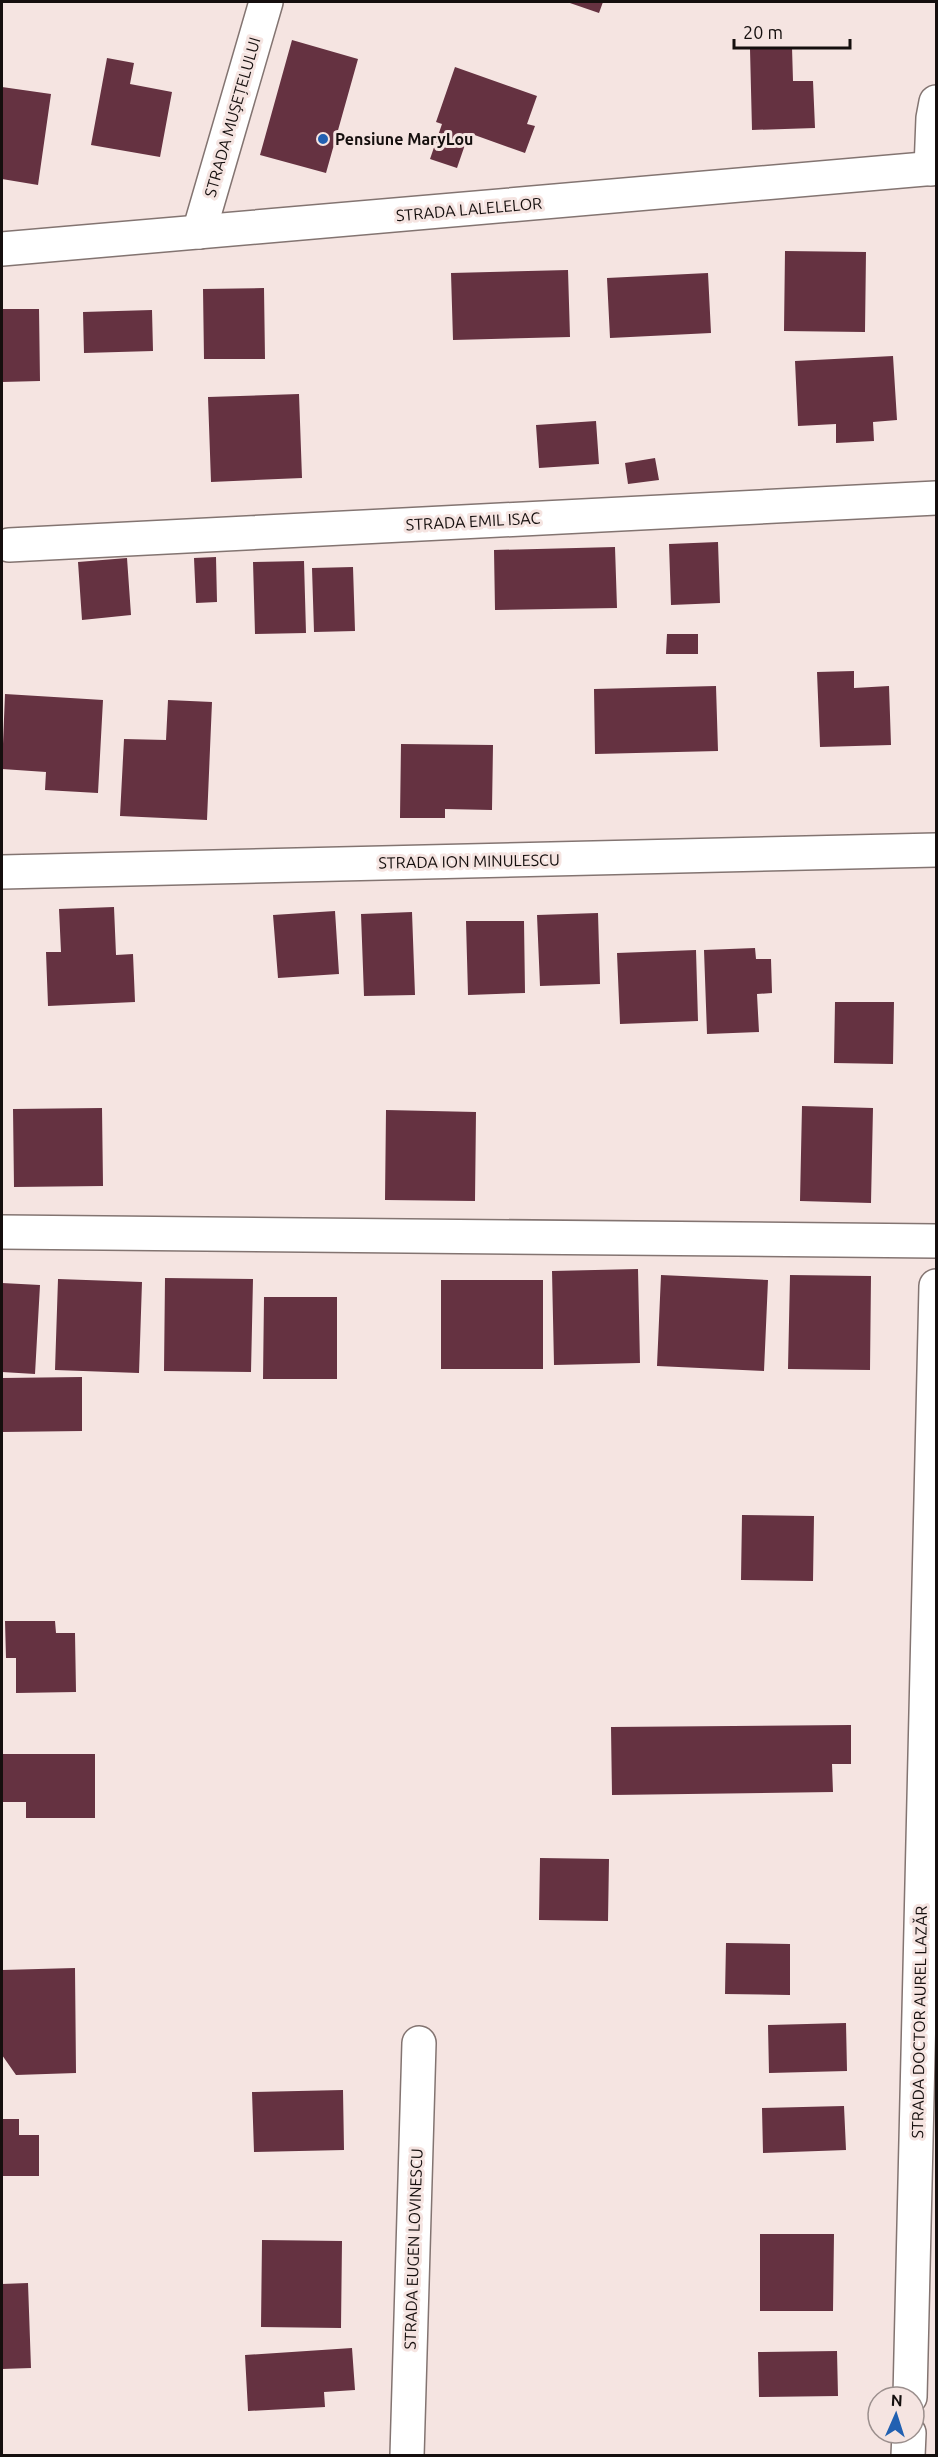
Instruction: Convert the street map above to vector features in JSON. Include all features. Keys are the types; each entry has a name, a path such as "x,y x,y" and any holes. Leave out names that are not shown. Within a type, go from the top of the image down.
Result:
{"street":[{"name":"STRADA MUȘEȚELULUI","path":"199,232 266,2"},
{"path":"934,169 933,117 936,102"},
{"name":"STRADA LALELELOR","path":"2,249 934,169"},
{"name":"STRADA EMIL ISAC","path":"9,544 936,498"},
{"name":"STRADA ION MINULESCU","path":"2,872 936,850"},
{"path":"2,1232 936,1241"},
{"name":"STRADA DOCTOR AUREL LAZĂR","path":"910,2385 933,1582 936,1286"},
{"name":"STRADA EUGEN LOVINESCU","path":"407,2456 419,2043"}],"building":[{"path":"567,2 603,2 599,13"},
{"path":"292,40 358,59 326,173 260,155"},
{"path":"792,47 793,81 813,81 815,128 752,130 750,49"},
{"path":"107,58 134,63 130,84 172,92 160,157 91,145"},
{"path":"455,67 537,96 527,124 535,126 525,153 469,133 457,168 430,159 442,124 436,122"},
{"path":"2,87 51,94 38,185 2,179"},
{"path":"785,251 866,252 865,332 784,331"},
{"path":"568,270 570,337 453,340 451,273"},
{"path":"708,273 711,333 610,338 607,278"},
{"path":"264,288 265,359 204,359 203,289"},
{"path":"2,309 39,309 40,381 2,382"},
{"path":"152,310 153,351 84,353 83,312"},
{"path":"893,356 897,420 873,422 874,441 836,443 836,424 798,426 795,361"},
{"path":"299,394 302,478 211,482 208,397"},
{"path":"596,421 599,464 539,468 536,425"},
{"path":"655,458 659,480 628,484 625,463"},
{"path":"718,542 720,603 671,605 669,544"},
{"path":"615,547 617,608 495,610 494,550"},
{"path":"216,557 217,602 196,603 194,558"},
{"path":"127,558 131,615 82,620 78,562"},
{"path":"304,561 306,633 255,634 253,562"},
{"path":"353,567 355,631 314,632 312,568"},
{"path":"667,634 698,634 698,654 666,654"},
{"path":"854,671 854,688 889,686 891,745 820,747 817,672"},
{"path":"716,686 718,751 595,754 594,689"},
{"path":"5,694 103,700 98,793 45,790 46,772 2,769"},
{"path":"168,700 212,702 207,820 120,816 124,739 166,740"},
{"path":"401,744 493,745 492,810 445,809 445,818 400,818"},
{"path":"114,907 116,955 133,954 135,1002 48,1006 46,952 61,952 59,909"},
{"path":"335,911 339,974 278,978 273,915"},
{"path":"412,912 415,995 364,996 361,914"},
{"path":"598,913 600,984 540,986 537,915"},
{"path":"466,921 524,921 525,993 468,995"},
{"path":"755,948 756,959 771,959 772,993 757,994 759,1032 707,1034 704,950"},
{"path":"696,950 698,1021 620,1024 617,953"},
{"path":"835,1002 894,1002 893,1064 834,1063"},
{"path":"802,1106 873,1108 871,1203 800,1201"},
{"path":"102,1108 103,1186 14,1187 13,1109"},
{"path":"386,1110 476,1112 475,1201 385,1200"},
{"path":"638,1269 640,1363 554,1365 552,1271"},
{"path":"661,1275 768,1280 764,1371 657,1366"},
{"path":"790,1275 871,1276 870,1370 788,1369"},
{"path":"165,1278 253,1279 251,1372 164,1371"},
{"path":"58,1279 142,1282 139,1373 55,1370"},
{"path":"441,1280 543,1280 543,1369 441,1369"},
{"path":"2,1283 40,1285 35,1374 2,1372"},
{"path":"264,1297 337,1297 337,1379 263,1379"},
{"path":"82,1377 82,1431 2,1432 2,1378"},
{"path":"742,1515 814,1516 813,1581 741,1580"},
{"path":"5,1621 55,1621 56,1633 75,1633 76,1692 16,1693 16,1658 6,1658"},
{"path":"851,1725 851,1764 832,1764 833,1792 612,1795 611,1727"},
{"path":"2,1754 95,1754 95,1818 26,1818 26,1802 2,1802"},
{"path":"540,1858 609,1859 608,1921 539,1920"},
{"path":"726,1943 790,1944 790,1995 725,1994"},
{"path":"75,1968 76,2073 16,2075 2,2055 2,1970"},
{"path":"846,2023 847,2071 769,2073 768,2025"},
{"path":"343,2090 344,2150 254,2152 252,2092"},
{"path":"844,2106 846,2150 763,2153 762,2108"},
{"path":"2,2119 19,2119 19,2135 39,2135 39,2176 2,2176"},
{"path":"760,2234 834,2234 833,2311 760,2311"},
{"path":"262,2240 342,2241 341,2328 261,2327"},
{"path":"28,2283 31,2368 2,2369 2,2284"},
{"path":"352,2348 355,2390 324,2392 325,2407 248,2411 245,2355"},
{"path":"837,2351 838,2396 759,2397 758,2352"}],"place":[{"name":"Pensiune MaryLou","path":"323,139"}]}
